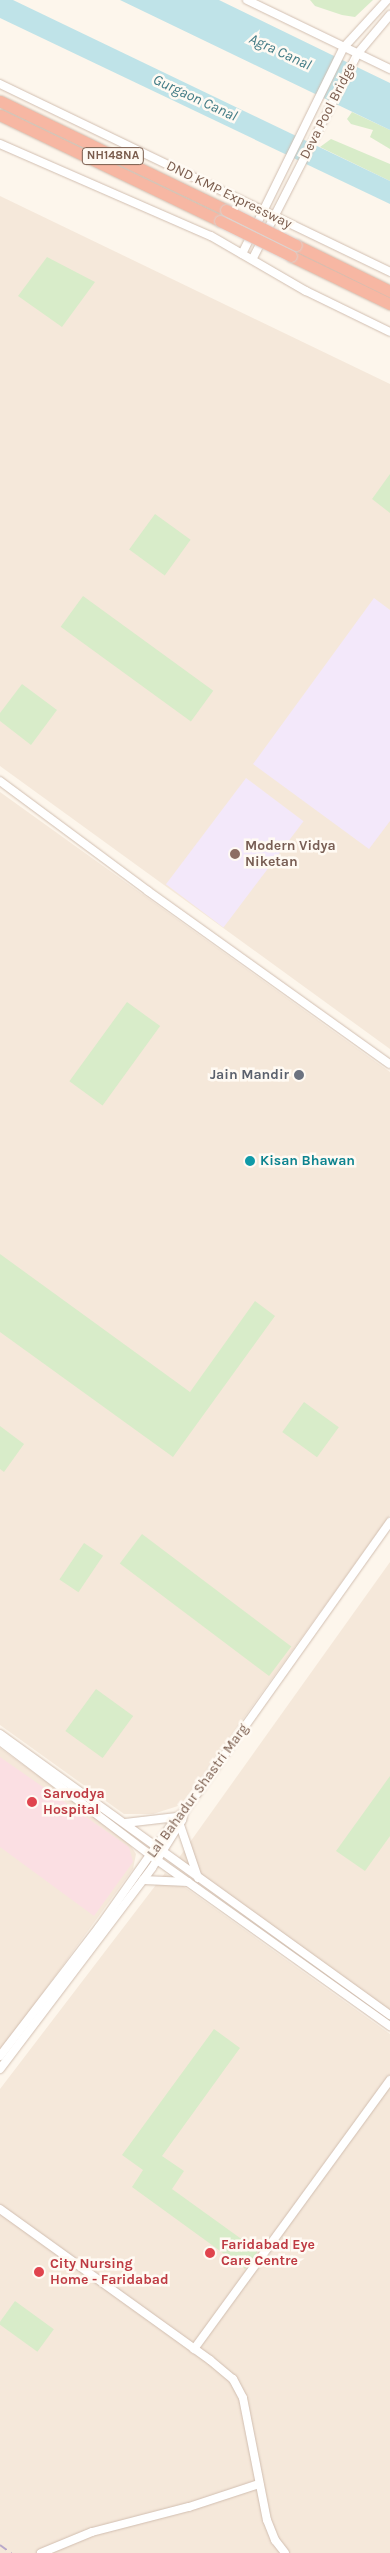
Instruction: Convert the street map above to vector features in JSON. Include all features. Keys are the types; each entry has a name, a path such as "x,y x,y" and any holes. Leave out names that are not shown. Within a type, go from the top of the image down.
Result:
{"highway":[{"name":"DND KMP Expressway","path":"0,101 296,244 390,292"},
{"name":"DND KMP Expressway","path":"0,115 390,304"}],"street":[{"path":"247,0 390,69"},
{"path":"242,254 344,47 387,0"},
{"name":"Deva Pool Bridge","path":"252,258 276,215 358,53 390,15"},
{"path":"0,84 276,215 390,272"},
{"path":"0,144 211,236 252,258 306,291 390,332"},
{"path":"0,781 156,897 390,1064"},
{"name":"Lal Bahadur Shastri Marg","path":"0,2056 156,1853 390,1522"},
{"path":"0,1734 125,1824 190,1882 336,1981 390,2015"},
{"path":"0,1741 156,1853 198,1878 276,1939"},
{"path":"125,1824 180,1818 198,1878"},
{"path":"0,2069 143,1880 156,1853"},
{"path":"143,1880 190,1882"},
{"path":"336,1981 390,2026"},
{"path":"194,2349 390,2080"},
{"path":"0,2209 231,2377 239,2388 267,2520 275,2540 285,2553"},
{"path":"41,2553 92,2532 189,2507 259,2484"}],"shaded area":[{"path":"0,196 390,384 390,1049 0,766"},
{"path":"374,598 390,610 390,821 369,849 253,764"},
{"name":"Modern Vidya Niketan","path":"246,778 304,821 223,928 166,884"},
{"path":"0,792 390,1072 390,1515 181,1805 153,1814 124,1814 0,1725"},
{"path":"390,1562 390,2011 178,1859"},
{"path":"0,1748 127,1840 136,1854 133,1869 0,2052"},
{"name":"Sarvodya Hospital","path":"0,1757 129,1847 133,1862 94,1916 0,1847"},
{"path":"165,1873 390,2034 390,2553 0,2553 0,2089"}],"green space":[{"path":"310,0 373,0 355,17 342,15 315,6"},
{"path":"352,112 390,130 390,149 370,137 373,130 351,124 347,119"},
{"path":"331,139 390,164 390,181 320,147"},
{"path":"47,257 95,282 62,327 18,296"},
{"path":"390,474 390,513 372,499"},
{"path":"155,514 191,540 165,575 129,550"},
{"path":"83,596 213,691 191,721 61,627"},
{"path":"22,684 57,710 31,745 0,721 0,713"},
{"path":"127,1002 160,1026 103,1105 69,1081"},
{"path":"0,1254 190,1392 255,1301 275,1316 173,1457 0,1332"},
{"path":"304,1402 339,1427 317,1457 282,1432"},
{"path":"0,1426 24,1444 4,1472 0,1469"},
{"path":"142,1534 291,1647 269,1676 120,1564"},
{"path":"84,1543 103,1556 78,1592 59,1579"},
{"path":"96,1689 133,1716 103,1758 65,1731"},
{"path":"390,1776 390,1836 365,1871 336,1851"},
{"path":"214,2029 240,2048 162,2156 184,2171 172,2189 258,2251 245,2269 132,2187 143,2170 122,2155"},
{"path":"15,2301 54,2329 37,2352 0,2325 0,2322"}],"water":[{"name":"Gurgaon Canal","path":"0,0 13,0 390,181 390,204 0,18"},
{"name":"Agra Canal","path":"120,0 219,0 390,83 390,130"}],"railway":[{"path":"0,2545 11,2553"}],"place":[{"name":"Modern Vidya Niketan","path":"235,854"},
{"name":"Jain Mandir","path":"299,1075"},
{"name":"Kisan Bhawan","path":"250,1161"},
{"name":"Sarvodya Hospital","path":"32,1802"},
{"name":"Faridabad Eye Care Centre","path":"210,2253"},
{"name":"City Nursing Home - Faridabad","path":"39,2272"}]}
